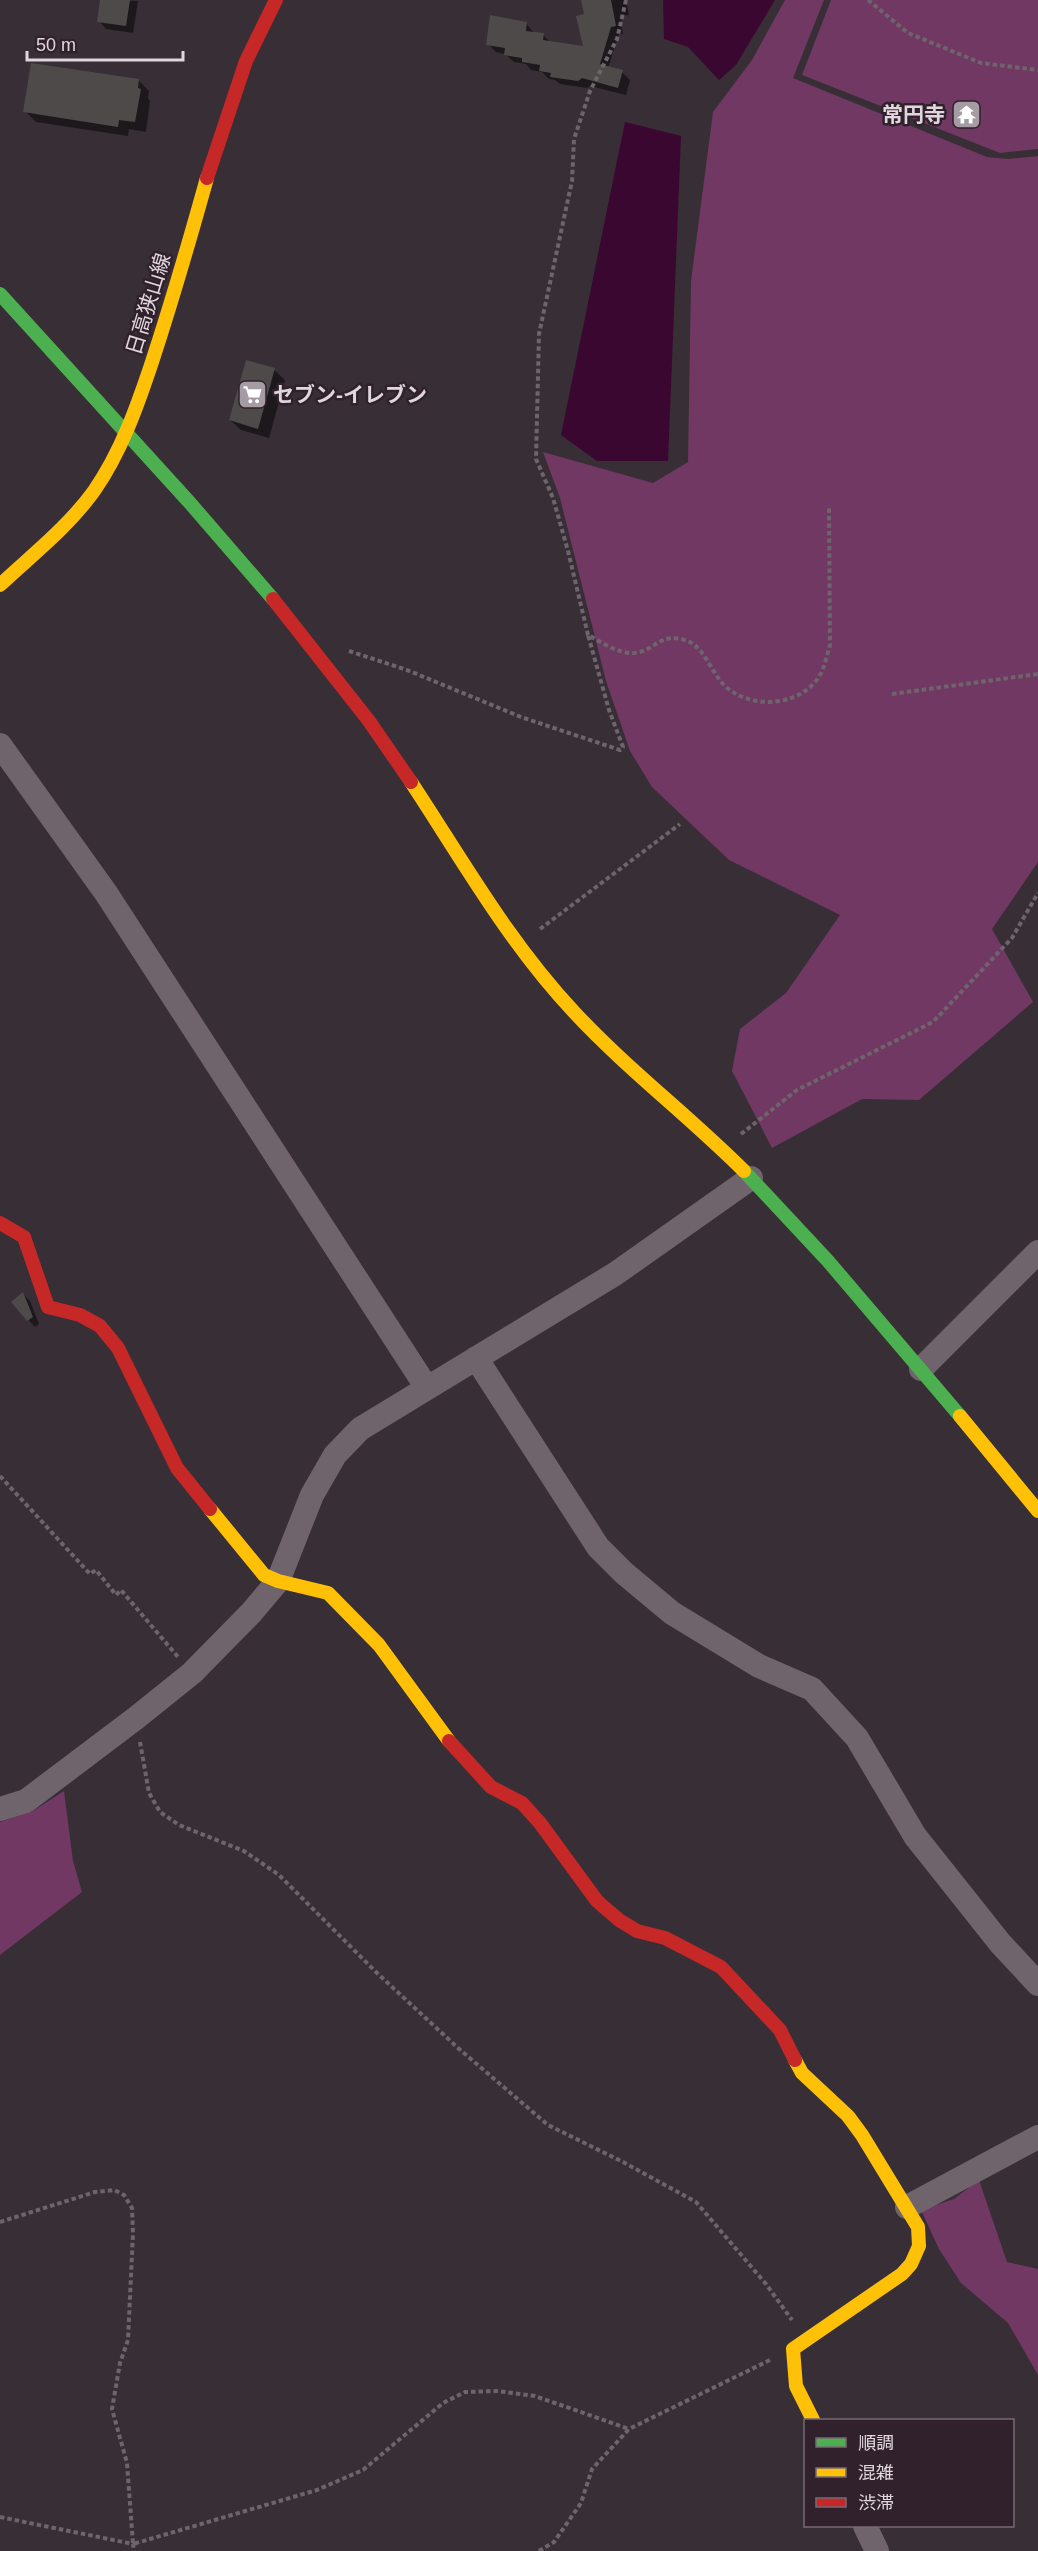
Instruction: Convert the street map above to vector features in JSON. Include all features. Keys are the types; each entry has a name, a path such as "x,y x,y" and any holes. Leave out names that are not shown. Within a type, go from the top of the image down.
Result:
{"street":[{"name":"日高狭山線","path":"0,585 67,521 93,492 126,432 162,330 230,102 267,5"},
{"path":"0,294 126,432 314,650 370,723 517,945 562,999 627,1063 722,1149 833,1264 1038,1511"},
{"path":"0,745 106,893 427,1389"},
{"path":"0,1809 26,1801 136,1718 192,1673 251,1613 278,1581 312,1495 335,1455 360,1430 615,1274 751,1178"},
{"path":"0,1223 24,1237 48,1306 80,1315 100,1326 118,1348 177,1468 264,1575 278,1581 328,1593 379,1645 455,1749 491,1787 522,1803 540,1823 597,1901 619,1920 637,1931 665,1938 722,1967 780,2030 802,2073 848,2116 918,2227 919,2246 911,2264 902,2274 792,2349 796,2386 812,2419"},
{"path":"921,1370 1038,1252"},
{"path":"476,1358 598,1547 624,1573 672,1613 759,1666 812,1689 857,1738 915,1836 1000,1943 1038,1984"},
{"path":"907,2207 1038,2137"},
{"path":"865,2527 877,2551"}],"path":[{"path":"314,650 342,649 372,657 521,717 620,750 623,747 609,710 562,530 536,459 538,334 572,181 574,139 590,91 617,39 626,0"},
{"path":"868,0 908,33 981,63 1038,70"},
{"path":"588,635 622,652 637,653 669,636 688,640 699,650 723,684 748,700 766,702 800,694 814,683 824,667 830,645 829,506"},
{"path":"892,694 1038,674"},
{"path":"517,945 680,824"},
{"path":"722,1149 797,1090 933,1022 1012,938 1038,893"},
{"path":"0,1476 90,1574 96,1570 116,1595 121,1590 192,1673"},
{"path":"136,1718 149,1793 160,1812 180,1825 244,1851 279,1875 377,1973 458,2048 548,2125 696,2202 766,2284 806,2340"},
{"path":"0,2222 95,2192 114,2190 124,2195 132,2208 128,2340 120,2363 112,2409 127,2463 134,2551"},
{"path":"539,2551 554,2542 581,2503 592,2469 629,2429 792,2349"},
{"path":"0,2517 133,2544 317,2490 363,2470 443,2403 465,2392 498,2391 535,2396 629,2429"}],"shaded area":[{"path":"663,0 775,0 736,65 719,80 688,47 664,39"},
{"path":"785,0 824,0 793,78 987,157 1008,159 1038,156 1038,862 992,929 1033,1002 919,1100 862,1099 772,1148 732,1071 740,1029 786,993 840,915 729,860 652,787 630,751 606,681 560,498 543,452 653,483 688,462 691,281 713,112 752,60"},
{"name":"常円寺","path":"831,0 1038,0 1038,149 1000,153 802,75"},
{"path":"625,122 681,136 668,461 597,461 561,435"},
{"path":"64,1791 73,1861 82,1892 0,1955 0,1822 33,1811"},
{"path":"979,2180 1007,2262 1038,2269 1038,2375 1008,2323 961,2283 939,2249 921,2210 954,2199"}],"building":[{"path":"100,0 130,0 126,26 97,22"},
{"path":"581,0 611,0 616,26 611,27 600,64 623,70 618,88 582,78 578,81 550,77 551,73 539,71 540,65 522,62 522,58 504,55 505,48 486,45 490,15 527,22 526,31 544,33 543,40 583,46 576,16 584,14"},
{"path":"31,63 139,79 138,88 141,89 135,122 119,120 118,127 23,112"},
{"name":"セブン-イレブン","path":"246,360 275,368 258,429 229,420"},
{"path":"23,1292 33,1317 27,1321 11,1302"}],"traffic: fast":[{"path":"0,294 190,503 273,599"},
{"path":"744,1171 828,1261 960,1416"}],"traffic: slow":[{"path":"0,585 73,517 94,491 112,461 134,412 152,362 207,178"},
{"path":"411,782 488,901 550,986 594,1033 744,1171"},
{"path":"960,1416 1038,1511"},
{"path":"210,1509 264,1575 278,1581 328,1593 379,1645 449,1741"},
{"path":"795,2060 802,2073 848,2116 862,2135 918,2227 919,2246 911,2264 902,2274 793,2349 796,2386 812,2419"}],"traffic: jam":[{"path":"207,178 246,61 276,0"},
{"path":"273,599 369,721 411,782"},
{"path":"0,1223 24,1237 48,1307 80,1315 100,1326 118,1348 177,1468 210,1509"},
{"path":"449,1741 491,1787 522,1803 540,1823 597,1901 619,1920 637,1931 665,1938 721,1967 780,2030 795,2060"}],"place":[{"name":"常円寺","path":"966,114"},
{"name":"セブン-イレブン","path":"252,394"}]}
